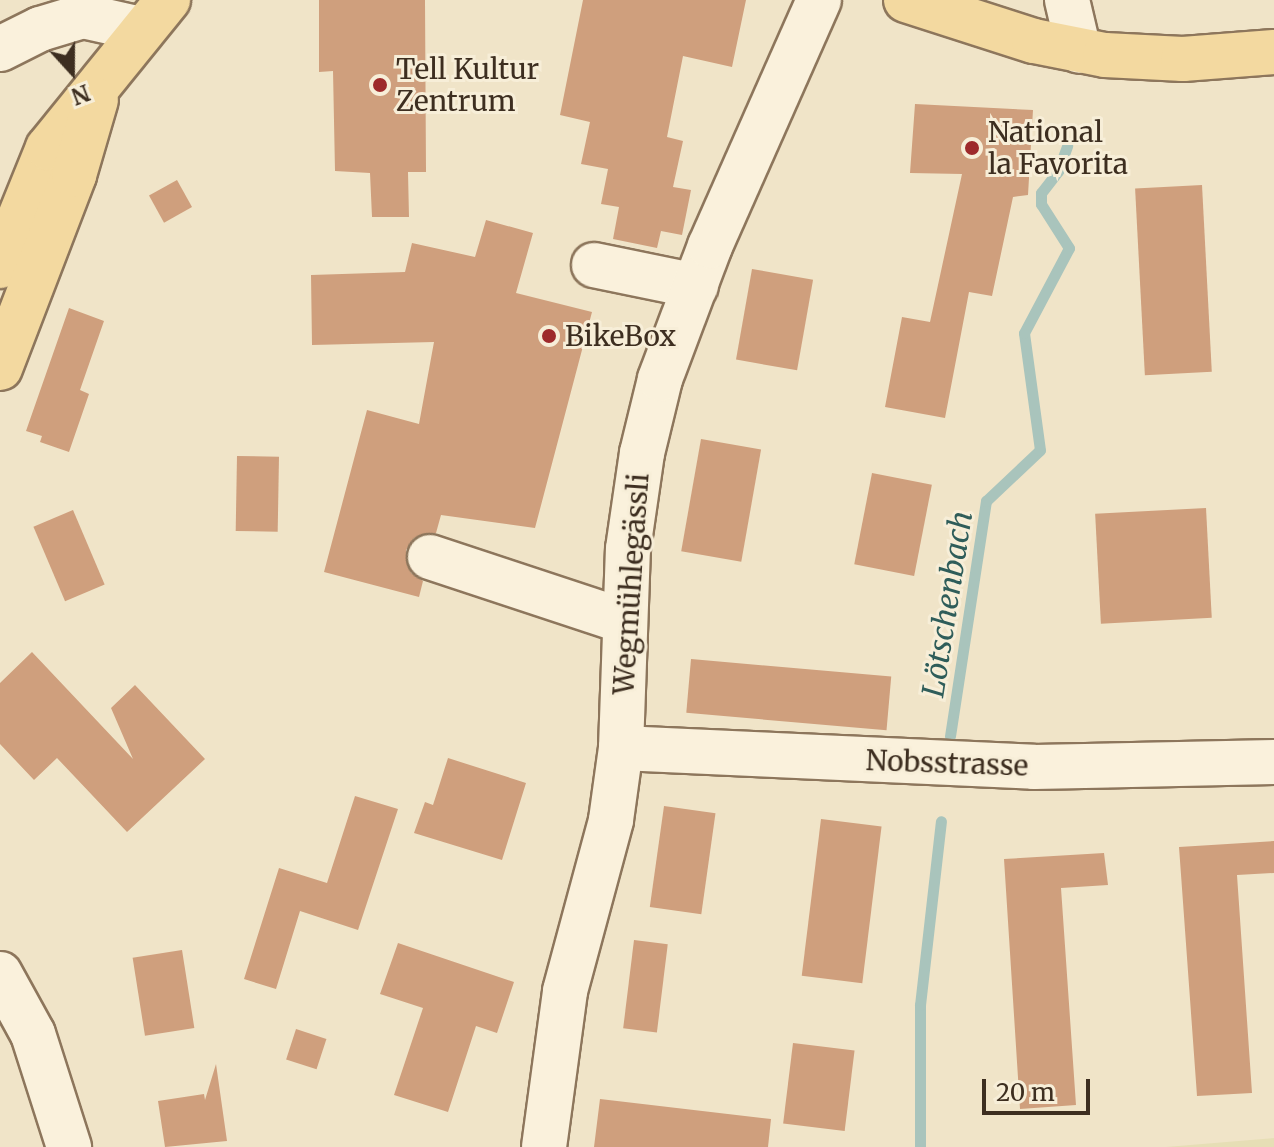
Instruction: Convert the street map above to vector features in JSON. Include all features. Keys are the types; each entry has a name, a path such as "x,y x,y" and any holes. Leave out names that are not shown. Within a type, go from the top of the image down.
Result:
{"main road":[{"path":"906,0 1079,51 1183,59 1274,52"},
{"path":"0,266 48,148 100,86 145,10"},
{"path":"0,368 74,175 100,86"}],"street":[{"name":"Wegmühlegässli","path":"544,1147 565,991 602,858 621,748 623,621 642,453 660,379 696,286 819,0"},
{"path":"1067,0 1079,51"},
{"path":"0,49 40,29 83,16 145,10"},
{"path":"594,265 696,286"},
{"path":"430,557 623,621"},
{"name":"Nobsstrasse","path":"621,748 1034,767 1274,762"},
{"path":"0,974 33,1034 69,1147"}],"shaded area":[{"path":"1274,1138 1274,1147 1166,1147"}],"building":[{"name":"Tell Kultur Zentrum","path":"319,0 425,0 426,172 408,172 409,217 372,217 370,173 335,171 333,71 319,72"},
{"path":"583,0 746,0 732,67 683,56 667,137 683,141 673,187 691,190 682,235 661,231 657,248 613,239 619,207 601,204 608,169 581,164 590,122 560,115"},
{"path":"915,104 1033,110 1028,195 1013,197 992,296 969,292 945,418 885,407 902,317 930,322 962,174 910,173"},
{"path":"177,180 192,207 164,223 149,196"},
{"path":"1202,185 1212,372 1145,375 1135,189"},
{"path":"486,220 533,233 516,293 592,312 535,528 441,515 436,533 414,538 406,550 411,573 423,581 419,597 324,572 367,410 419,424 434,342 312,345 311,275 405,272 412,243 475,257"},
{"path":"752,269 813,280 797,370 736,360"},
{"path":"69,308 104,321 80,390 89,394 69,452 40,442 42,436 26,431"},
{"path":"701,439 761,450 741,562 681,551"},
{"path":"237,456 279,457 278,532 236,531"},
{"path":"872,473 932,485 914,576 854,564"},
{"path":"1206,508 1212,618 1101,624 1095,514"},
{"path":"73,510 105,585 65,601 33,527"},
{"path":"32,652 133,759 111,708 135,685 205,759 127,832 57,758 34,780 0,744 0,683"},
{"path":"691,659 891,677 887,730 686,713"},
{"path":"448,758 526,783 502,860 414,833 425,802 433,805"},
{"path":"355,796 398,809 358,930 300,911 276,989 244,979 279,868 327,883"},
{"path":"664,806 715,813 701,914 650,907"},
{"path":"821,819 882,826 862,983 802,976"},
{"path":"1274,841 1274,873 1237,875 1252,1093 1197,1096 1179,847"},
{"path":"1104,853 1108,885 1061,888 1076,1105 1020,1109 1004,859"},
{"path":"634,940 668,944 657,1032 623,1028"},
{"path":"398,943 514,982 497,1033 476,1026 448,1112 394,1095 423,1008 380,994"},
{"path":"182,950 194,1028 145,1036 133,958"},
{"path":"296,1029 326,1039 317,1069 286,1059"},
{"path":"793,1043 855,1051 845,1131 783,1123"},
{"path":"216,1064 227,1141 165,1147 158,1101 204,1094 205,1100"},
{"path":"600,1099 771,1119 768,1147 594,1147"}],"waterway":[{"name":"Lötschenbach","path":"950,736 986,501 1040,450 1024,333 1069,248 1041,204 1041,193 1058,171 1067,146"},
{"name":"Lötschenbach","path":"920,1147 920,1005 941,821"}],"place":[{"name":"Tell Kultur Zentrum","path":"380,85"},
{"name":"National la Favorita","path":"972,148"},
{"name":"BikeBox","path":"549,336"}]}
